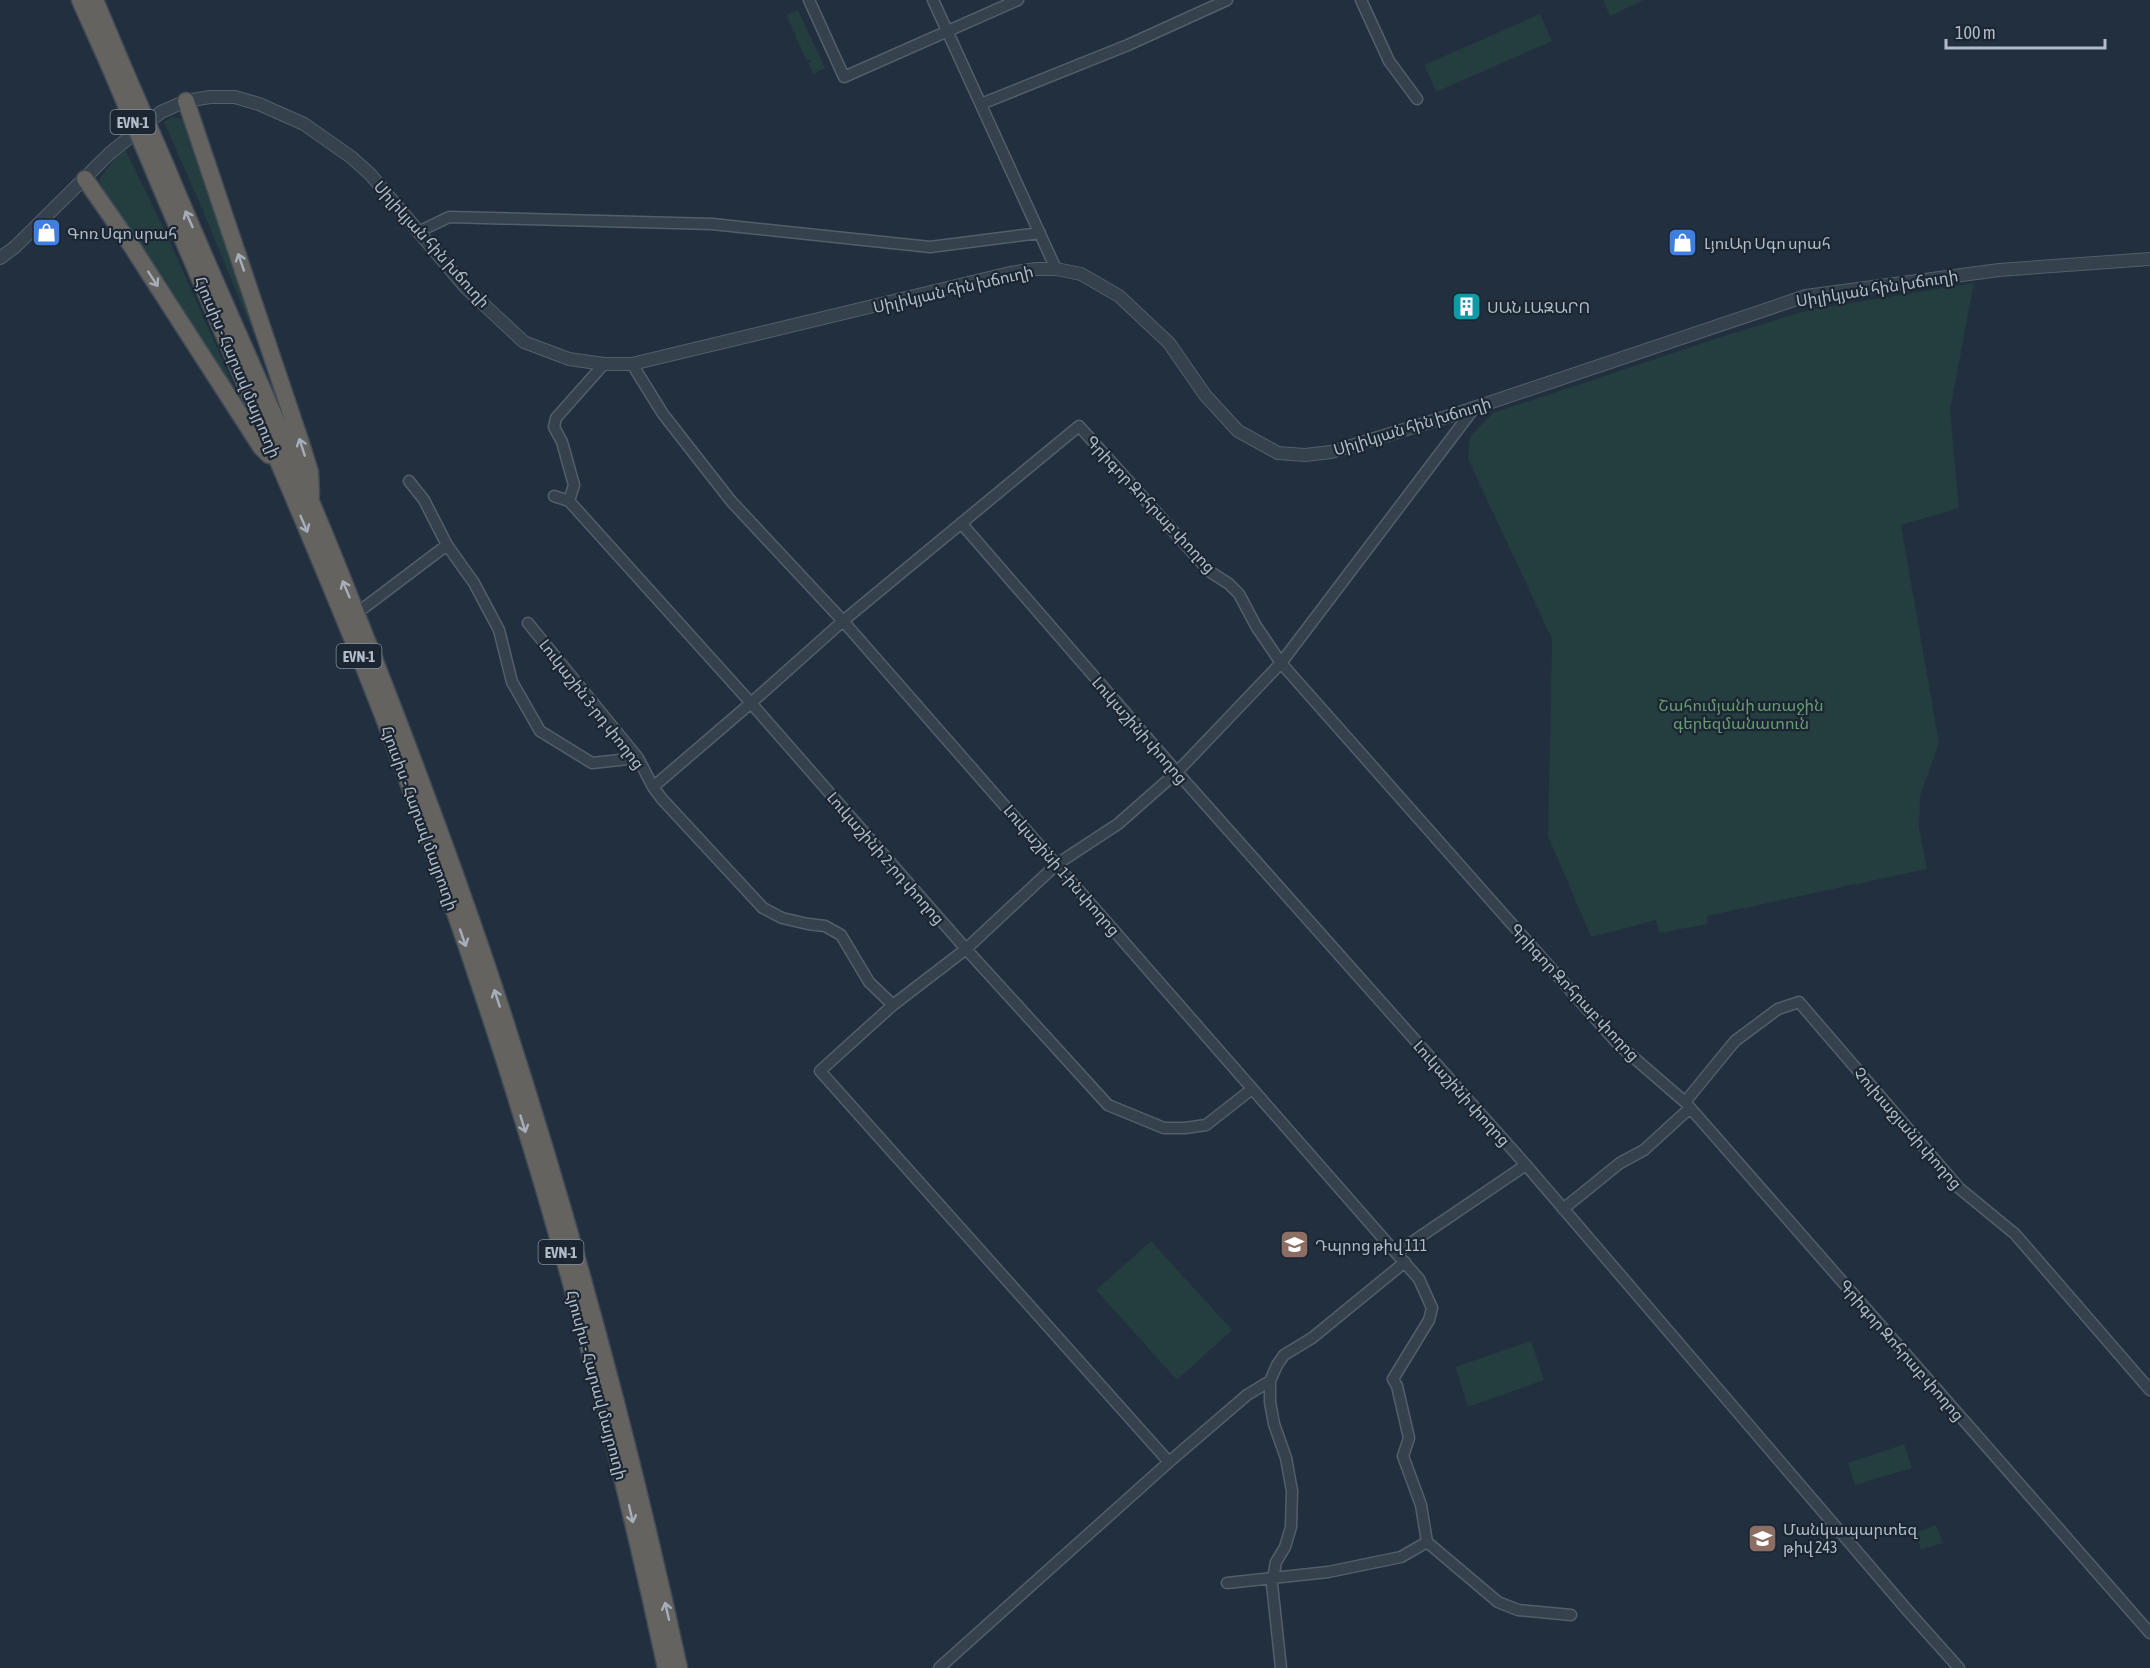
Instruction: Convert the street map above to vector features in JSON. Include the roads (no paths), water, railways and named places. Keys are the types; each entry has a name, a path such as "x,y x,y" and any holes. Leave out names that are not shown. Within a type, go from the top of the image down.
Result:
{"highway":[{"name":"Հյուսիս - Հարավ մայրուղի","path":"80,0 107,45 162,173 375,697 454,911 496,1036 552,1217 621,1474 666,1668"},
{"name":"Հյուսիս - Հարավ մայրուղի","path":"94,0 107,45"},
{"path":"186,101 310,472 311,505"},
{"name":"Հյուսիս - Հարավ մայրուղի","path":"162,173 357,613 488,969 540,1132 613,1390 641,1498 680,1668"},
{"path":"85,179 129,242 261,447 282,470"}],"street":[{"path":"809,0 844,77 1018,0"},
{"path":"933,0 1056,269"},
{"path":"981,104 1128,45 1227,0"},
{"path":"1361,0 1389,61 1417,99"},
{"name":"Սիլիկյան հին խճուղի","path":"0,258 125,140 152,118 186,101 210,97 236,97 259,104 304,124 351,157 369,174 466,288 524,342 569,359 604,364 632,364 1010,273 1056,269 1081,274 1119,296 1169,343 1206,395 1238,431 1278,453 1305,455 1331,452 1475,407 1806,296 1999,270 2150,259"},
{"path":"418,232 449,217 712,224 930,247 1040,233"},
{"path":"569,501 574,485 562,442 554,427 556,418 604,364"},
{"name":"Լուկաշինի 1-ին փողոց","path":"632,364 663,414 731,501 843,621 1419,1279 1432,1308 1429,1320 1393,1379 1397,1386 1409,1438 1403,1456 1421,1505 1427,1542"},
{"path":"1169,1462 820,1071 893,1005 966,949 1057,864 1118,824 1178,772 1281,663 1475,407"},
{"name":"Գրիգոր Զոհրաբ փողոց","path":"961,523 1079,426 1209,571 1229,584 1239,594 1256,626 1281,663 1618,1044 1687,1105 2150,1633"},
{"path":"409,481 424,500 447,545 474,583 499,630 512,682 540,732 592,763 638,758"},
{"name":"Լուկաշինի 2-րդ փողոց","path":"554,496 569,501 751,703 966,949 1108,1105 1164,1128 1185,1128 1206,1125 1251,1089"},
{"path":"653,787 843,621 961,523"},
{"name":"Լուկաշինի փողոց","path":"961,523 1526,1165 1959,1668"},
{"path":"357,613 447,545"},
{"name":"Լուկաշին 3-րդ փողոց","path":"528,622 638,758 662,799 763,908 782,918 825,926 841,935 869,982 893,1005"},
{"name":"Չուխաջյանի փողոց","path":"1563,1209 1620,1163 1644,1150 1687,1105 1735,1041 1778,1009 1799,1002 1959,1188 2015,1234 2150,1390"},
{"path":"1396,1253 1526,1165"},
{"path":"1281,1668 1272,1579 1276,1562 1285,1547 1291,1527 1292,1506 1290,1474 1274,1424 1270,1402 1270,1381 1276,1365 1284,1355 1312,1338 1405,1262"},
{"path":"939,1668 1169,1462 1247,1395 1270,1381"},
{"path":"1227,1583 1328,1572 1401,1557 1427,1542 1498,1602 1518,1610 1571,1615"}],"place":[{"name":"Գոռ Սգո սրահ","path":"46,233"},
{"name":"ԼյուԱր Սգո սրահ","path":"1683,243"},
{"name":"ՍԱՆ ԼԱԶԱՐՈ","path":"1466,307"},
{"name":"Դպրոց թիվ 111","path":"1294,1245"},
{"name":"Մանկապարտեզ թիվ 243","path":"1762,1538"}],"park label":[{"name":"Շահումյանի առաջին գերեզմանատուն","path":"1741,714"}]}
